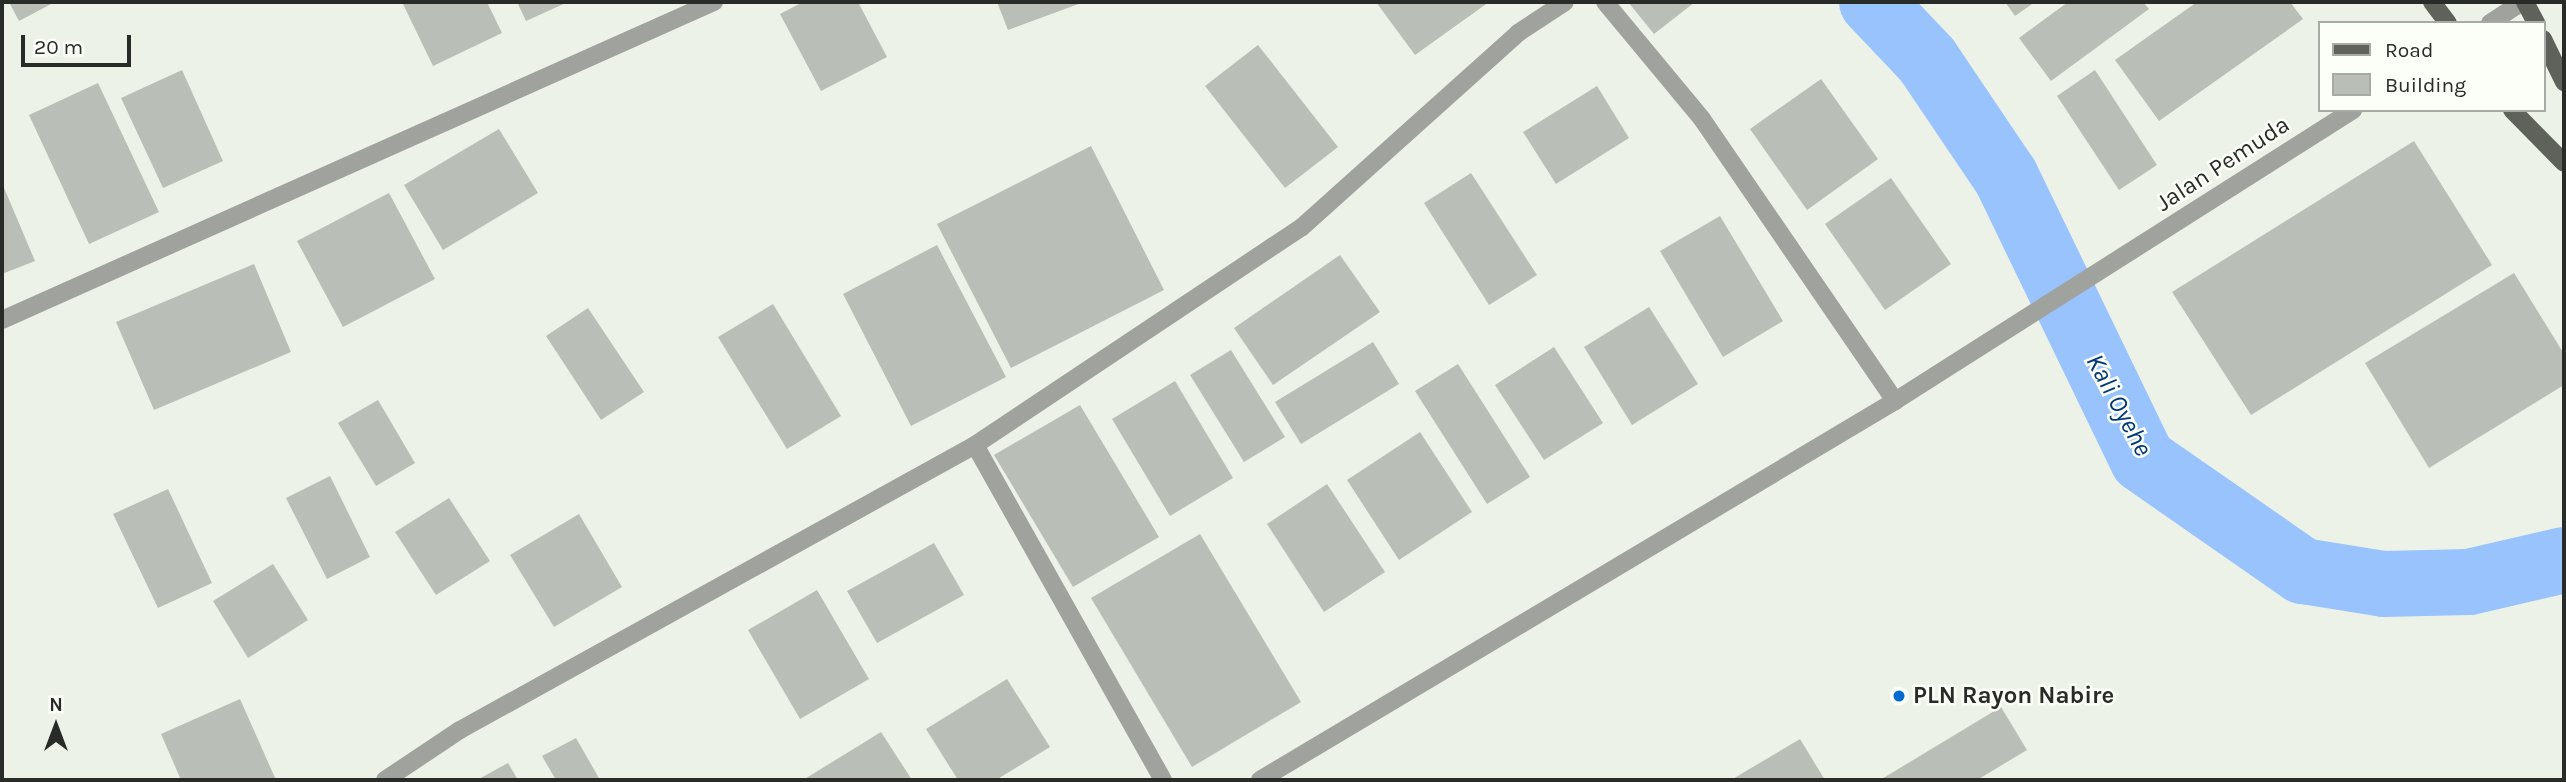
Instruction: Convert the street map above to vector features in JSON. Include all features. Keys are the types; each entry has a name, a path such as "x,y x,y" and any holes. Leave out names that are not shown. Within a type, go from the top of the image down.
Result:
{"main road":[{"path":"2432,2 2446,21"},
{"path":"2524,2 2535,21"},
{"path":"2545,42 2564,82"},
{"path":"2514,112 2564,163"}],"street":[{"path":"2,320 714,2"},
{"path":"385,780 460,730 975,444 1302,227 1518,33 1565,2"},
{"path":"1605,2 1702,120 1895,401"},
{"path":"2493,21 2524,2"},
{"name":"Jalan Pemuda","path":"1260,780 1895,401 2350,112"},
{"path":"975,444 1163,780"}],"building":[{"path":"9,2 55,2 19,21"},
{"path":"402,2 487,2 502,33 433,66"},
{"path":"517,2 568,2 526,21"},
{"path":"803,2 858,2 887,57 821,91 780,14"},
{"path":"997,2 1084,2 1008,30"},
{"path":"1376,2 1489,2 1415,55"},
{"path":"1628,2 1695,2 1654,34"},
{"path":"2005,2 2035,2 2015,16"},
{"path":"2068,2 2143,2 2149,9 2051,81 2019,38"},
{"path":"2197,2 2290,2 2303,19 2159,121 2115,60"},
{"path":"1258,45 1338,147 1285,188 1205,86"},
{"path":"182,70 223,161 163,188 121,98"},
{"path":"2095,70 2157,165 2119,190 2057,96"},
{"path":"1821,79 1878,159 1807,210 1750,129"},
{"path":"98,83 159,212 89,244 29,115"},
{"path":"1597,86 1629,138 1556,184 1523,132"},
{"path":"499,129 538,193 443,250 404,185"},
{"path":"2414,141 2492,265 2251,415 2172,292"},
{"path":"1091,146 1164,290 1011,368 937,224"},
{"path":"1471,173 1537,275 1489,305 1424,203"},
{"path":"1891,178 1951,264 1885,310 1825,224"},
{"path":"2,183 35,261 2,274"},
{"path":"389,193 435,279 343,327 297,241"},
{"path":"1720,216 1783,321 1723,357 1660,251"},
{"path":"937,245 1006,377 911,426 843,294"},
{"path":"1340,255 1380,312 1273,385 1234,328"},
{"path":"254,264 291,352 154,410 116,322"},
{"path":"2514,273 2564,354 2564,385 2429,468 2365,363"},
{"path":"773,304 841,416 787,449 718,337"},
{"path":"1649,307 1698,384 1632,425 1584,347"},
{"path":"588,308 644,392 601,420 546,336"},
{"path":"1373,342 1399,384 1301,444 1275,402"},
{"path":"1554,347 1603,423 1544,460 1495,385"},
{"path":"1231,350 1285,437 1244,462 1190,375"},
{"path":"1458,364 1530,477 1487,504 1415,391"},
{"path":"1175,381 1233,478 1170,516 1112,419"},
{"path":"378,400 415,463 376,486 338,423"},
{"path":"1080,405 1159,537 1073,587 994,455"},
{"path":"1420,432 1472,512 1399,560 1347,480"},
{"path":"330,476 370,557 327,579 286,498"},
{"path":"1327,484 1385,572 1324,612 1267,524"},
{"path":"168,489 212,583 158,608 113,514"},
{"path":"449,498 490,561 436,595 395,532"},
{"path":"579,514 622,587 554,627 510,555"},
{"path":"1200,534 1301,702 1192,767 1091,598"},
{"path":"934,543 964,595 877,643 847,591"},
{"path":"273,564 308,620 248,658 213,601"},
{"path":"817,590 869,679 800,719 748,630"},
{"path":"1007,679 1050,747 996,780 958,780 926,729"},
{"path":"240,699 276,780 181,780 161,734"},
{"path":"2001,707 2027,750 1977,780 1880,780"},
{"path":"881,732 912,780 803,780"},
{"path":"576,738 600,780 556,780 542,756"},
{"path":"1800,739 1825,780 1731,780"},
{"path":"508,763 518,780 477,780"}],"waterway":[{"name":"Kali Oyehe","path":"1872,2 1927,60 2006,177 2143,460 2303,571 2384,584 2469,582 2564,560"}],"place":[{"name":"PLN Rayon Nabire","path":"1899,696"}]}
